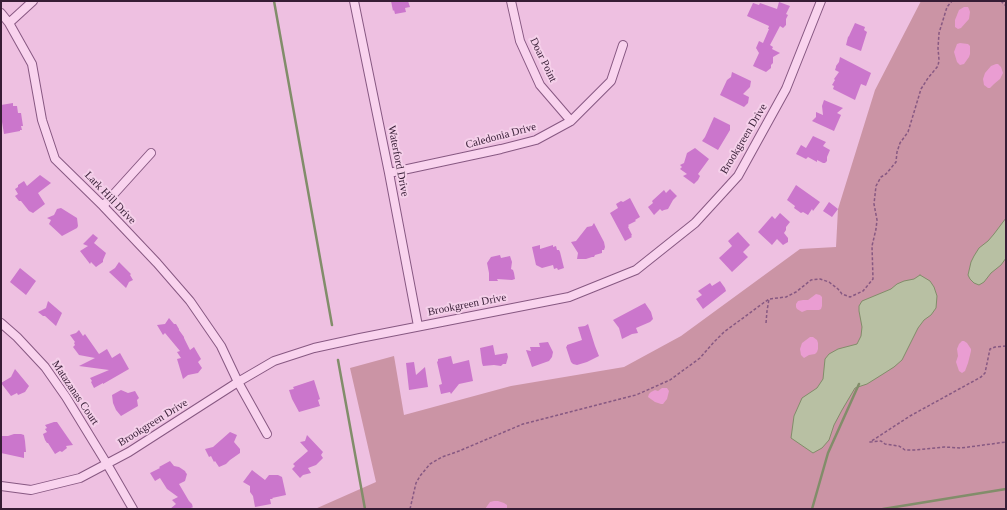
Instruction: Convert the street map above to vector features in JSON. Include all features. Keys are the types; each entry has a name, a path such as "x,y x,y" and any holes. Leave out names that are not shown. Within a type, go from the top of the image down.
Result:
{"street":[{"path":"9,23 33,1"},
{"name":"Waterford Drive","path":"354,1 418,326"},
{"name":"Doar Point","path":"511,1 520,41 540,85 571,121"},
{"name":"Brookgreen Drive","path":"1,486 32,490 80,478 135,448 238,382 274,361 314,348 569,297 636,270 695,223 738,176 786,89 821,1"},
{"name":"Lark Hill Drive","path":"1,13 9,23 32,64 42,120 55,159 103,206 157,263 190,301 221,346 238,382 267,434"},
{"name":"Caledonia Drive","path":"389,173 536,140 571,121 611,81 623,45"},
{"path":"103,206 151,153"},
{"name":"Matazanas Court","path":"1,323 45,367 66,396 133,509"}],"path":[{"path":"410,509 416,483 420,476 430,464 442,457 523,424 636,395 670,380 700,358 724,332 770,299 786,297 796,292 811,280 820,279 829,282 842,294 850,297 863,291 873,279 872,246 877,220 874,204 876,186 881,177 886,174 896,162 900,143 908,132 921,89 938,66 939,33 947,7 952,1"},
{"path":"1001,1 1006,6"},
{"path":"766,323 766,311 770,299"},
{"path":"1006,346 990,349 985,372 981,377 910,416 870,442 881,441 885,444 899,446 906,450 961,448 1006,442"}],"shaded area":[{"path":"921,1 1006,1 1006,509 315,509 376,482 350,368 394,356 404,415 511,386 624,367 681,336 800,249 836,247 838,209 875,90"},
{"path":"1006,218 1006,258 984,282 979,285 974,283 968,275 971,262 979,248 988,241"},
{"path":"920,275 930,281 934,287 937,296 936,308 918,328 902,360 894,367 867,384 855,388 834,425 829,440 822,448 813,453 791,438 794,416 802,398 817,388 823,379 825,359 829,354 838,349 857,344 861,336 862,327 859,306 862,301"}],"sand":[{"path":"964,7 968,7 969,9 969,19 961,28 958,29 955,27 955,20 959,10"},
{"path":"957,44 968,44 970,46 970,54 964,64 960,65 957,62 954,52"},
{"path":"996,64 1001,67 1003,73 1000,79 988,88 984,85 983,79 985,73 991,66"},
{"path":"816,294 822,297 821,309 802,312 797,309 796,304 798,301 808,300"},
{"path":"810,337 817,340 818,349 815,354 804,358 801,355 800,349 802,343"},
{"path":"962,341 967,343 971,351 965,371 962,373 959,371 956,362 958,356 957,349"},
{"path":"662,388 667,388 669,391 667,399 663,404 655,402 648,397 651,392 655,390 658,391"},
{"path":"494,501 504,503 507,505 507,509 485,509 490,502"}],"building":[{"path":"391,1 408,1 410,7 405,8 406,12 395,14"},
{"path":"779,2 790,6 786,14 788,15 786,25 783,28 780,26 770,45 773,47 772,49 780,53 773,57 771,68 766,72 753,66 759,53 756,48 759,41 763,43 769,26 747,16 753,3 759,5 760,3 777,9"},
{"path":"855,23 865,27 864,30 867,32 861,51 846,45"},
{"path":"840,57 871,73 866,86 861,84 855,100 833,89 834,86 832,85 835,80 834,79 839,72 835,70"},
{"path":"732,72 751,81 750,87 743,94 749,97 748,103 744,107 720,95 727,80 731,77"},
{"path":"824,100 843,108 837,113 841,115 834,131 812,121 816,117 816,112 823,115 822,106"},
{"path":"13,103 13,106 17,106 18,113 21,113 23,126 21,126 22,130 4,134 2,122 1,123 1,105"},
{"path":"714,117 730,125 730,130 718,150 702,141"},
{"path":"813,136 826,142 823,146 830,150 825,163 817,160 817,162 808,157 806,159 796,154 801,145 806,148"},
{"path":"695,148 709,159 698,174 700,176 694,184 683,176 687,174 680,169 682,167 680,165 684,163 687,153"},
{"path":"40,175 51,183 38,193 45,204 33,213 29,211 15,196 18,194 15,189 24,181 27,186"},
{"path":"796,185 820,202 808,215 803,212 801,213 794,208 795,206 787,200"},
{"path":"670,189 677,196 668,209 662,211 660,209 654,215 648,207 664,190 666,193"},
{"path":"630,198 640,217 628,225 632,237 625,241 610,213 618,208 616,204"},
{"path":"829,202 838,209 832,217 823,211"},
{"path":"61,208 77,218 78,226 62,236 49,224 51,220 47,218 54,215 57,209"},
{"path":"780,213 790,222 784,233 788,238 788,242 783,245 777,239 772,245 758,232 772,216 775,219"},
{"path":"594,223 604,242 604,250 602,250 602,253 595,255 594,257 577,259 578,253 571,242 576,241 587,227 592,226"},
{"path":"738,232 750,245 743,252 748,257 732,272 719,258 732,246 728,241"},
{"path":"93,234 98,238 94,243 106,253 103,262 96,267 91,262 90,264 80,251 88,246 83,244"},
{"path":"540,245 540,249 553,245 553,247 556,246 557,250 560,252 564,268 558,270 557,268 554,269 553,265 542,268 536,265 532,247"},
{"path":"500,255 501,258 510,256 512,262 511,269 513,270 515,279 497,279 498,281 489,281 487,263 491,257"},
{"path":"119,262 131,274 130,275 133,280 129,282 126,288 109,272 115,268"},
{"path":"20,268 36,281 26,295 10,282"},
{"path":"720,281 726,291 703,309 696,299 702,295 698,291 710,283 712,286"},
{"path":"48,301 62,313 56,326 38,312 46,308"},
{"path":"645,303 651,312 653,319 650,322 636,328 638,333 622,339 619,328 613,320"},
{"path":"169,318 174,324 176,324 190,350 194,347 201,359 198,362 202,368 198,373 188,375 183,379 177,359 181,358 177,352 180,351 165,333 163,335 157,325 165,324"},
{"path":"588,324 599,356 587,362 577,365 573,364 566,347 567,345 582,340 578,327"},
{"path":"79,330 83,336 85,334 99,354 107,349 112,358 120,353 129,369 94,388 90,378 109,370 79,366 95,358 79,355 73,347 75,342 70,335"},
{"path":"548,342 553,352 552,357 549,361 532,367 526,350 531,351 530,347 540,347 539,343"},
{"path":"493,345 495,355 507,353 508,357 506,364 501,366 483,366 480,348"},
{"path":"451,356 453,364 469,360 473,381 459,384 451,394 450,392 441,394 439,385 442,384 437,362 438,359"},
{"path":"414,362 416,375 425,367 428,387 409,390 406,363"},
{"path":"15,369 29,386 25,392 18,395 17,393 11,396 1,383 11,377"},
{"path":"314,380 320,399 318,400 320,406 299,412 289,390 294,389 293,387"},
{"path":"121,390 128,393 135,391 139,398 137,400 138,406 121,416 113,403 112,395"},
{"path":"57,422 73,445 66,446 67,448 62,452 60,451 55,454 45,440 43,434 47,432 45,425"},
{"path":"230,432 237,435 234,442 240,449 240,453 226,464 219,467 211,456 209,457 205,449 213,447"},
{"path":"14,434 24,435 26,452 24,452 24,458 1,453 1,436"},
{"path":"307,435 323,452 321,455 323,458 316,465 308,468 311,473 303,475 300,478 292,469 295,466 293,464 308,451 300,442 305,441"},
{"path":"170,461 174,466 179,467 187,474 185,481 179,484 192,504 193,508 192,507 191,509 170,509 176,504 172,500 178,497 167,489 160,478 155,481 150,473"},
{"path":"252,470 265,480 269,475 278,475 282,477 286,495 270,499 271,504 255,507 253,496 250,492 250,486 243,482"}],"waterway":[{"path":"274,1 332,325"},
{"path":"338,360 365,509"},
{"path":"812,509 828,453 859,384"},
{"path":"883,509 1006,489"}]}
